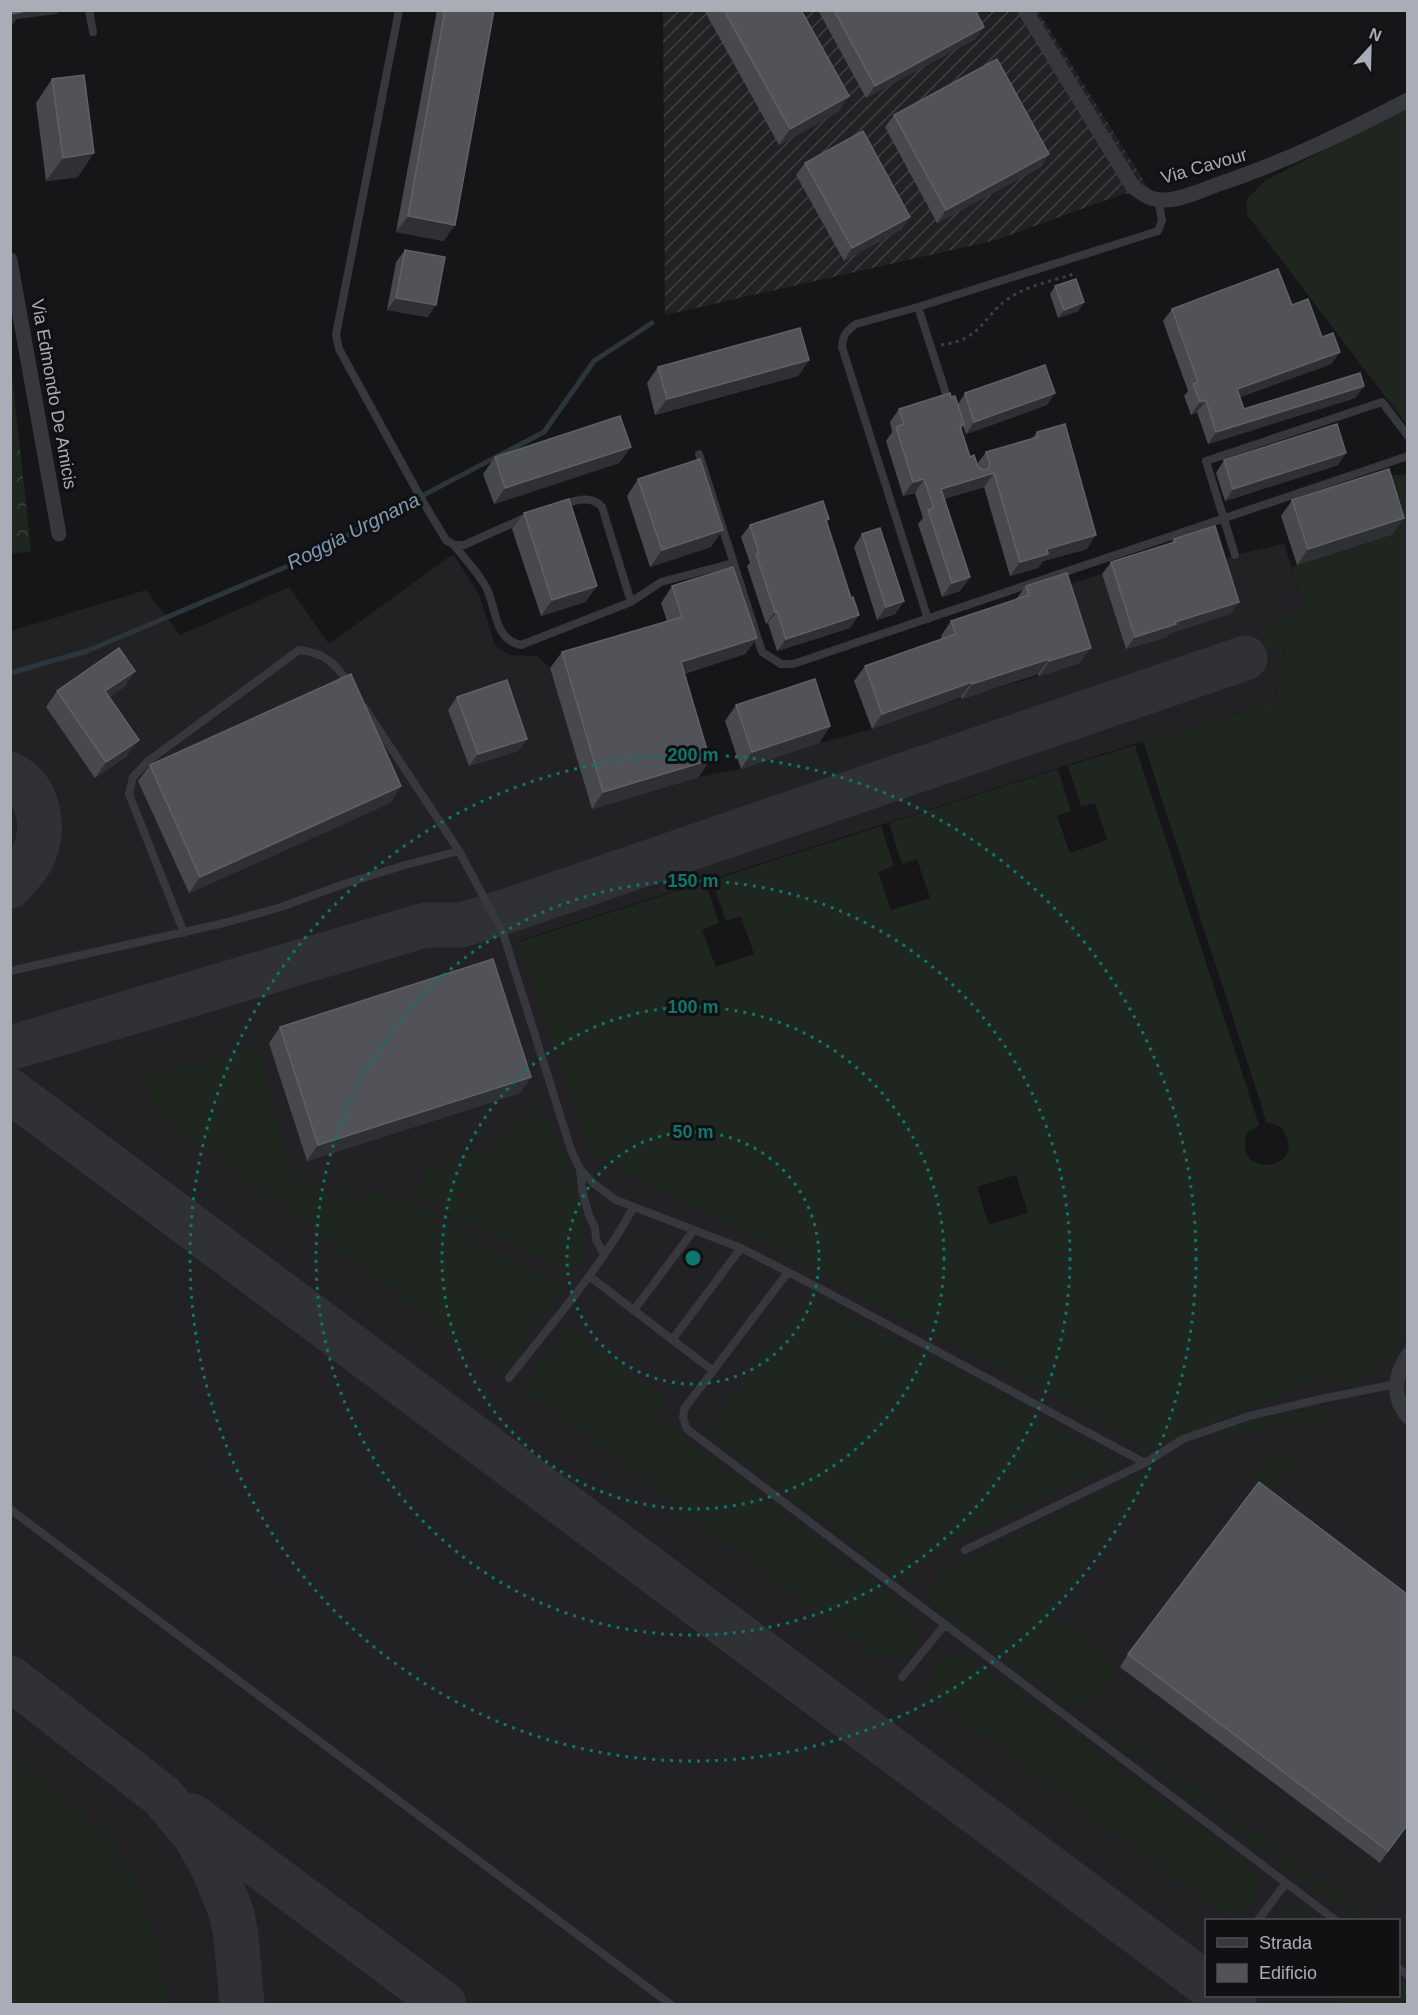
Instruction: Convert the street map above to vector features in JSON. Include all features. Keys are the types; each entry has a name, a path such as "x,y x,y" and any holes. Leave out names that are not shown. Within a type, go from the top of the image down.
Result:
{"street":[{"name":"Via Cavour","path":"1025,10 1133,187 1146,197 1158,200 1177,198 1265,169 1340,135 1407,100"},
{"name":"Via Edmondo De Amicis","path":"10,260 13,288 59,534"},
{"path":"1407,1355 1398,1373 1396,1384 1400,1406 1407,1417"}],"lane":[{"path":"89,10 93,32"},
{"path":"399,10 336,335 339,350 422,500 446,540 454,545 486,588 500,630 511,643 521,645 631,602 661,582 733,563"},
{"path":"928,619 842,348 843,337 856,324 918,308 1158,231 1162,220 1158,200"},
{"path":"918,308 952,411"},
{"path":"1235,555 1206,461 1383,402 1407,436"},
{"path":"699,454 762,652 781,664 793,664 1407,456"},
{"path":"552,508 587,499 598,502 602,507 631,602"},
{"path":"454,545 464,545 518,519 541,512"},
{"path":"184,933 129,794 133,777 147,762 299,650 312,651 337,666 459,851 503,933 571,1150 580,1169 582,1190 595,1228 596,1240 604,1254"},
{"path":"10,971 224,923 281,907 405,865 459,851"},
{"path":"580,1169 606,1194 633,1208 741,1248 1145,1463"},
{"path":"509,1378 589,1276 620,1232 633,1208"},
{"path":"634,1310 694,1230"},
{"path":"672,1340 741,1248"},
{"path":"788,1272 684,1408 683,1418 687,1430 1334,1919"},
{"path":"589,1276 712,1370"},
{"path":"965,1550 1145,1463 1183,1439 1249,1416 1396,1384"},
{"path":"10,1509 670,2004"},
{"path":"902,1677 944,1626"},
{"path":"1259,1919 1286,1883"}],"path":[{"path":"939,345 963,340 973,335 1002,305 1018,293 1071,275 1067,261"}],"shaded area":[{"path":"663,11 1038,11 1149,189 1120,195 996,240 665,315"},
{"path":"1284,544 1305,609 1269,651 1284,646 1288,663 1272,668 1279,701 1143,741 518,941 589,1152 1407,1317 1407,2004 11,2004 11,631 146,590 180,635 289,587 329,644 453,554 479,594 495,645 509,655 537,656 550,668 592,808 699,777 741,769 819,743 872,729 948,702 1039,676 1056,588 1102,574 1126,649 1214,563 1235,555"}],"green space":[{"path":"1407,108 1407,425 1247,215 1247,199 1266,180"},
{"path":"10,358 31,551 11,554 10,554"},
{"path":"1407,474 1408,1334 1380,1368 1363,1377 1330,1384 1324,1372 1319,1372 1287,1391 1147,1451 1141,1449 1144,1445 589,1152 518,942 705,882 719,923 702,930 716,967 754,954 741,916 726,921 712,880 881,826 894,866 878,872 891,910 930,898 917,859 902,864 889,823 1058,769 1071,811 1057,816 1070,853 1107,840 1095,803 1081,807 1068,766 1135,745 1259,1125 1247,1133 1245,1148 1249,1158 1257,1163 1267,1165 1285,1157 1289,1147 1286,1135 1279,1126 1267,1123 1143,741 1279,701 1272,668 1288,662 1284,646 1269,651 1263,624 1305,609 1292,567 1309,561 1374,477","holes":["1016,1175 1028,1213 989,1225 977,1187"]},
{"path":"258,1047 289,1166 296,1175 319,1190 358,1197 379,1193 394,1195 566,1286 503,1368 499,1371 166,1119 135,1079"},
{"path":"542,1107 577,1187 587,1248 576,1273 472,1227 416,1191 418,1180 425,1172 448,1161 487,1150 496,1145 520,1116"},
{"path":"811,1292 1121,1462 928,1555 920,1562 908,1586 705,1430"},
{"path":"569,1324 666,1399 658,1411 660,1420 910,1610 917,1628 917,1635 910,1652 897,1658 875,1657 522,1387"},
{"path":"1327,1409 1331,1419 1215,1436 1255,1419"},
{"path":"1282,1451 1301,1455 1271,1494 1251,1479 1270,1457"},
{"path":"1149,1471 1154,1476 1050,1614 1120,1667 1086,1702 1070,1707 938,1609 931,1593 936,1576"},
{"path":"960,1652 1252,1868 1258,1877 1259,1885 1254,1900 1241,1911 1223,1914 937,1703 930,1690 929,1676 941,1660"},
{"path":"1108,1726 1374,1919 1356,1919 1109,1736"},
{"path":"11,1756 82,1813 114,1845 138,1889 156,1936 167,2004 11,2004"},
{"path":"1296,1907 1309,1911 1321,1919 1275,1919 1286,1910"},
{"path":"1400,1979 1407,1985 1407,2004 1343,2004 1332,1997 1400,1997"}],"building":[{"path":"10,10 21,10 22,12 10,14"},
{"path":"445,10 494,10 455,225 408,216"},
{"path":"724,10 801,10 849,96 790,129"},
{"path":"834,10 975,10 984,27 875,86"},
{"path":"997,59 1049,154 946,210 894,115"},
{"path":"84,75 94,153 63,158 52,79"},
{"path":"863,131 910,217 852,248 805,163"},
{"path":"405,250 445,257 436,305 396,298"},
{"path":"1278,269 1292,305 1308,299 1322,337 1333,333 1340,352 1237,389 1244,409 1360,373 1364,386 1216,432 1206,400 1200,402 1193,384 1198,382 1172,309"},
{"path":"1076,279 1084,302 1064,310 1055,286"},
{"path":"800,328 809,360 667,399 658,367"},
{"path":"1045,365 1055,393 974,422 965,393"},
{"path":"950,393 951,397 955,396 964,424 960,426 970,457 974,455 978,467 983,470 988,469 990,465 986,452 1038,437 1037,432 1065,424 1096,535 1047,549 1048,554 1020,562 994,473 941,489 970,577 952,583 928,510 934,508 924,479 913,482 896,427 904,424 899,409"},
{"path":"620,416 631,447 505,488 495,457"},
{"path":"1337,424 1346,453 1233,489 1224,460"},
{"path":"700,459 723,530 662,550 638,479"},
{"path":"1389,469 1404,518 1308,549 1292,500"},
{"path":"569,499 597,586 552,600 524,513"},
{"path":"823,501 829,519 826,520 851,598 853,597 859,615 786,639 756,554 759,553 750,525"},
{"path":"1215,526 1239,602 1135,637 1111,562 1175,542 1174,539"},
{"path":"880,528 904,601 886,607 862,534"},
{"path":"733,567 757,638 681,662 710,760 603,792 562,652 682,617 672,586"},
{"path":"1067,573 1091,648 972,684 972,682 882,714 865,666 956,634 951,621 1029,595 1026,586"},
{"path":"119,648 135,671 105,691 139,740 106,762 57,691"},
{"path":"351,674 401,786 200,877 150,765"},
{"path":"815,679 830,726 752,752 736,705"},
{"path":"507,680 527,739 478,754 457,697"},
{"path":"493,959 531,1077 318,1145 280,1027"},
{"path":"1259,1482 1407,1594 1407,1825 1388,1851 1128,1654"}],"waterway":[{"name":"Roggia Urgnana","path":"10,673 87,651 288,566 544,432 594,361 652,323"}],"taxiway":[{"path":"10,1048 425,925 461,925 507,911 1245,658"},
{"path":"10,774 28,790 38,810 39,822 39,834 33,856 10,886"},
{"path":"10,1091 1205,1983"},
{"path":"10,1678 162,1796 194,1834 212,1865 232,1914 242,2004"},
{"path":"192,1816 444,2004"},
{"path":"1224,1997 1234,2004"}]}
